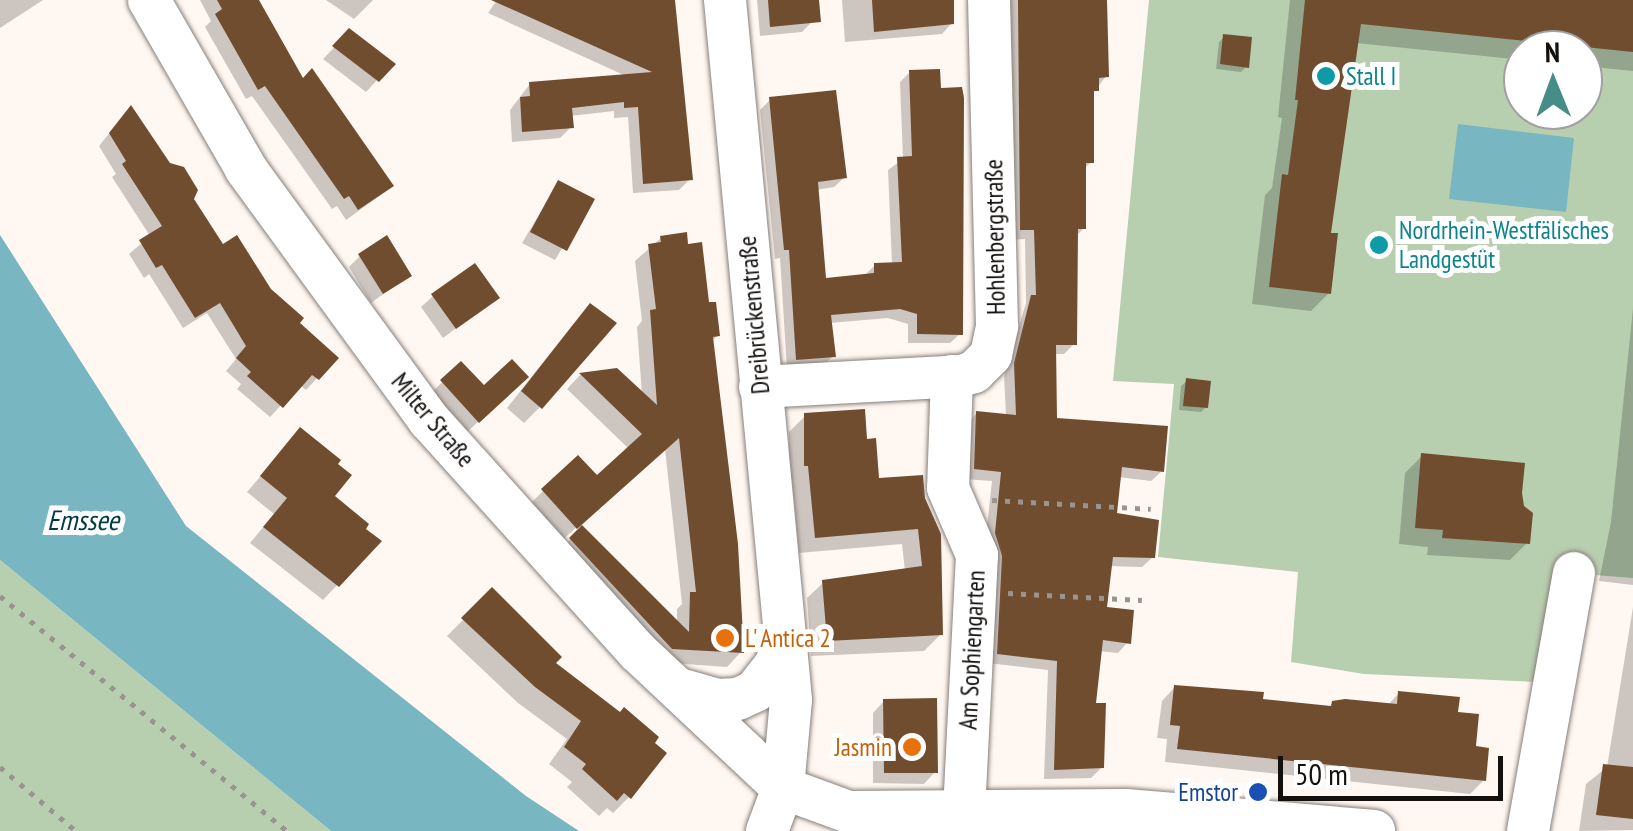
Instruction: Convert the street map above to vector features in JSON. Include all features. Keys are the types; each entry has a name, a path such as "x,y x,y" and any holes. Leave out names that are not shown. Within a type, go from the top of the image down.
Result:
{"street":[{"name":"Milter Straße","path":"148,0 246,170 418,406 637,651 783,788"},
{"name":"Dreibrückenstraße","path":"725,0 786,630 791,731 783,788 767,831"},
{"name":"Hohlenbergstraße","path":"760,388 952,376 985,363 996,342 989,0"},
{"name":"Am Sophiengarten","path":"952,376 948,488 977,555 964,810"},
{"path":"1528,831 1574,574"},
{"name":"Dreibrückenstraße","path":"679,689 717,700 738,699 755,691 776,664 786,630"},
{"path":"783,788 850,812 1134,810 1374,831"}],"path":[{"path":"956,506 974,498 1151,509"},
{"path":"975,590 1142,600"},
{"path":"0,596 287,831"},
{"path":"0,767 76,831"}],"green space":[{"name":"Nordrhein-Westfälisches Landgestüt","path":"1149,0 1633,0 1633,578 1556,572 1534,682 1364,674 1291,662 1298,572 1158,557 1174,384 1113,381"},
{"path":"0,560 331,831 0,831"}],"water":[{"path":"1458,124 1574,138 1566,212 1449,199"},
{"name":"Emssee","path":"0,235 186,526 526,796 579,831 331,831 0,560"}],"building":[{"path":"217,0 259,0 303,78 312,68 394,186 358,210 349,196 344,199 265,86 258,90 215,14 222,9"},
{"path":"491,0 675,0 693,180 643,184 638,107 624,108 624,102 572,108 574,128 522,132 520,97 530,96 529,82 652,72"},
{"path":"768,0 819,0 821,22 770,27"},
{"path":"872,0 954,0 954,24 874,32"},
{"path":"1018,0 1107,0 1109,77 1099,78 1099,91 1094,91 1094,163 1086,163 1086,229 1078,229 1077,345 1056,345 1057,418 1168,426 1164,472 1122,467 1117,513 1159,520 1155,558 1113,557 1107,607 1134,610 1131,644 1103,640 1096,703 1106,703 1104,768 1054,770 1057,661 997,654 1002,556 995,533 1001,472 974,469 976,411 1016,415 1014,363 1031,295 1036,295 1034,230 1020,230"},
{"path":"1305,0 1633,0 1633,52 1603,49 1603,30 1503,30 1503,39 1361,24 1331,233 1338,233 1331,294 1269,287 1282,174 1288,175"},
{"path":"349,28 396,64 379,82 332,46"},
{"path":"1223,34 1252,37 1249,68 1220,64"},
{"path":"940,69 941,88 962,87 964,98 963,335 917,334 917,314 900,309 831,315 836,357 796,360 789,250 784,250 769,97 836,90 847,178 818,182 826,278 874,273 874,263 902,262 897,157 912,156 909,70"},
{"path":"131,105 170,163 184,167 198,190 194,199 223,244 237,235 271,289 304,318 300,323 339,358 319,380 312,375 283,408 247,376 251,372 236,358 246,346 220,303 195,318 162,265 156,268 139,240 162,226 122,164 126,161 109,133"},
{"path":"558,180 595,199 567,251 530,232"},
{"path":"687,232 688,244 702,242 709,302 716,302 720,336 713,337 738,544 744,653 672,649 569,538 582,525 689,632 690,592 696,592 679,438 577,529 541,489 578,455 597,475 642,434 579,373 617,368 657,405 650,310 656,309 648,244 661,242 660,236"},
{"path":"387,235 412,276 383,294 358,254"},
{"path":"475,263 500,298 456,329 431,294"},
{"path":"590,303 617,323 542,409 521,391"},
{"path":"512,359 529,377 479,423 440,380 461,361 484,385"},
{"path":"1186,378 1211,381 1208,408 1183,406"},
{"path":"865,409 867,439 876,438 879,478 923,475 925,498 941,534 943,635 827,641 822,580 922,566 918,529 815,538 808,466 804,466 804,413"},
{"path":"300,427 341,460 338,464 352,475 335,496 369,524 366,529 382,541 339,587 263,527 287,498 260,476"},
{"path":"1421,453 1525,463 1524,506 1533,513 1530,544 1442,538 1443,530 1415,528"},
{"path":"492,587 562,657 556,663 620,712 624,707 659,737 655,743 667,753 631,799 624,793 617,801 582,769 586,764 564,747 581,721 535,687 461,618"},
{"path":"1174,685 1264,692 1263,699 1331,706 1332,701 1345,699 1397,704 1398,691 1460,697 1458,712 1479,714 1476,746 1489,748 1486,781 1177,749 1180,726 1170,725"},
{"path":"937,698 938,773 884,773 883,699"},
{"path":"1603,764 1633,767 1633,819 1596,815"}],"place":[{"name":"Stall I","path":"1326,76"},
{"name":"Nordrhein-Westfälisches Landgestüt","path":"1379,245"},
{"name":"L' Antica 2","path":"725,638"},
{"name":"Jasmin","path":"912,747"},
{"name":"Emstor","path":"1258,792"}]}
